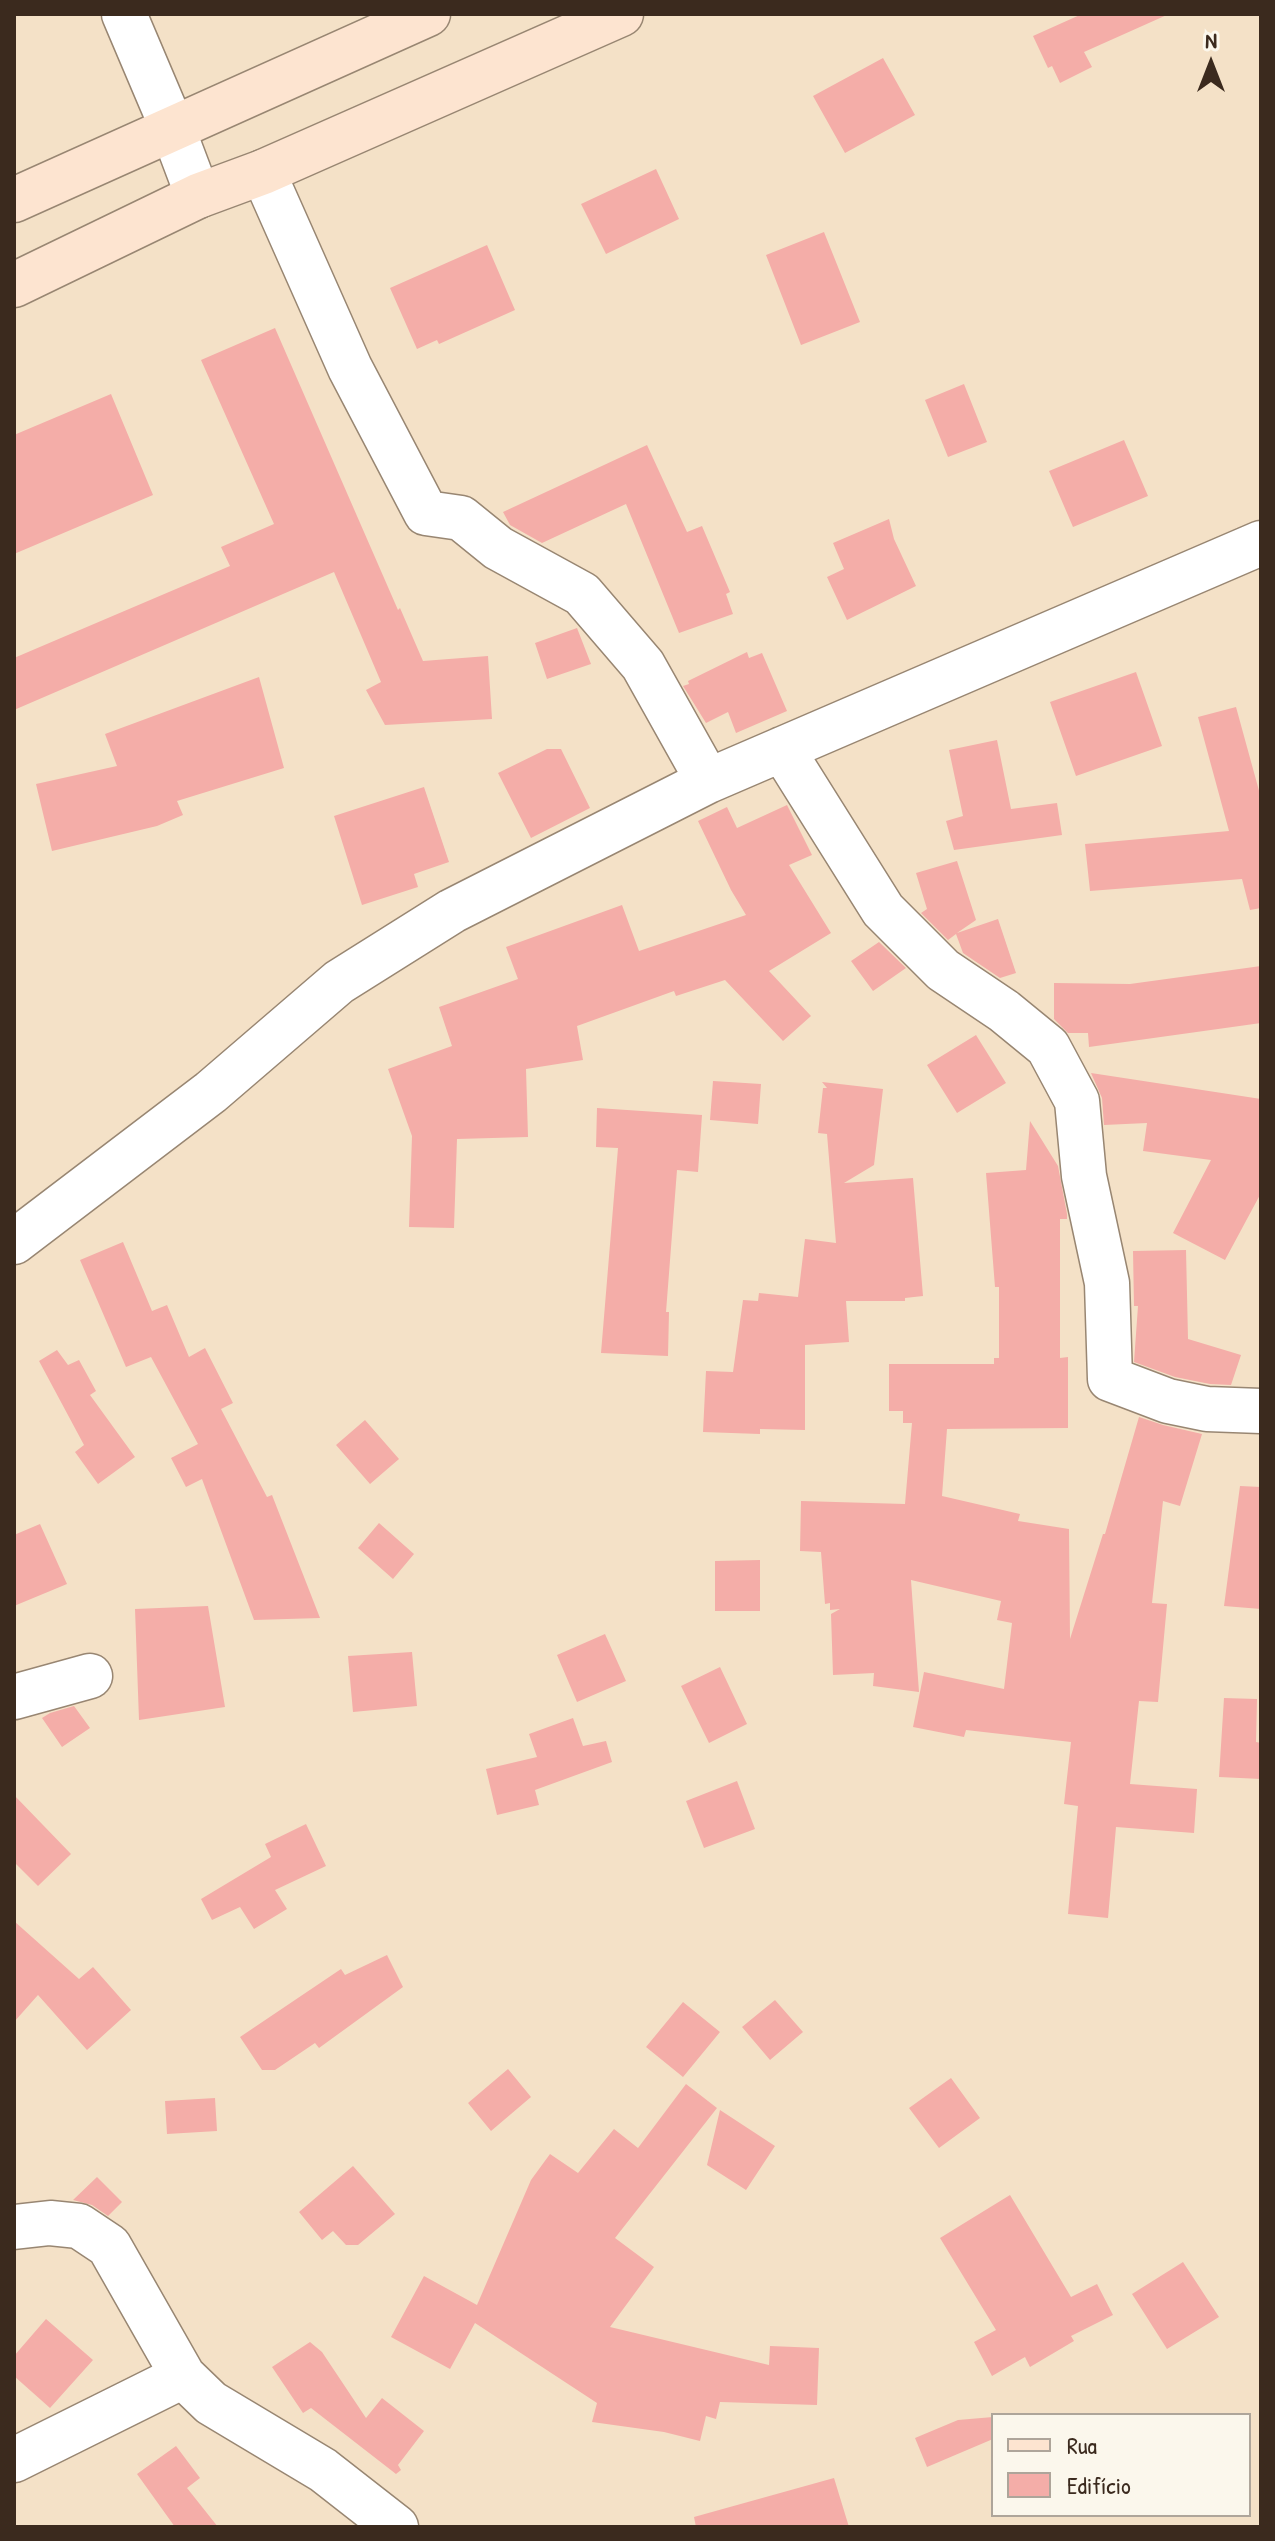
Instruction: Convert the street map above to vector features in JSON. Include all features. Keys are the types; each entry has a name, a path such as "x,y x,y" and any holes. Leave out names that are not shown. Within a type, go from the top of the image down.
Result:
{"street":[{"path":"124,14 198,196"},
{"path":"14,200 428,14"},
{"path":"14,285 198,196 263,172 577,22 621,14"},
{"path":"263,172 350,368 426,513 461,518 498,548 582,594 643,665 708,781"},
{"path":"14,1242 211,1092 339,982 452,911 708,781 1261,543"},
{"path":"782,749 883,910 943,970 1004,1011 1048,1047 1077,1101 1084,1176 1107,1283 1110,1379 1168,1401 1207,1409 1261,1411"},
{"path":"14,1697 90,1676"},
{"path":"14,2227 50,2223 79,2226 109,2246 183,2376 211,2403 323,2470 396,2527"},
{"path":"14,2460 183,2376"}],"building":[{"path":"1082,14 1169,14 1084,52 1092,67 1060,83 1052,66 1048,68 1033,36"},
{"path":"883,58 915,115 845,153 813,96"},
{"path":"656,169 679,219 606,254 581,204"},
{"path":"824,232 860,322 801,345 766,255"},
{"path":"487,245 515,310 439,344 437,340 417,349 390,288"},
{"path":"275,328 423,661 488,656 492,719 385,725 366,690 381,682 334,572 14,710 14,658 230,566 221,547 274,524 201,360"},
{"path":"964,384 987,442 948,457 925,400"},
{"path":"111,394 153,495 14,554 14,435"},
{"path":"1124,440 1148,496 1073,527 1049,471"},
{"path":"647,445 687,532 702,526 730,592 726,594 733,614 679,633 626,504 542,543 510,525 503,512"},
{"path":"889,519 894,539 916,586 847,620 827,577 844,569 833,543"},
{"path":"577,628 591,664 547,679 535,643"},
{"path":"747,652 749,658 762,653 787,711 736,733 728,712 706,723 683,686"},
{"path":"1136,672 1162,746 1076,776 1050,702"},
{"path":"259,677 284,768 177,801 183,815 157,826 52,851 36,784 117,766 105,734"},
{"path":"1236,707 1261,798 1261,908 1250,910 1242,879 1090,891 1085,844 1229,831 1198,717"},
{"path":"997,740 1011,809 1057,803 1062,835 954,850 946,821 963,816 949,750"},
{"path":"547,749 561,749 590,808 531,838 498,773"},
{"path":"424,787 449,862 414,874 418,887 362,905 334,816"},
{"path":"787,805 812,855 789,865 831,933 769,971 811,1016 783,1041 725,980 676,996 674,991 577,1026 583,1060 526,1069 528,1137 457,1139 454,1228 409,1227 412,1136 388,1069 452,1046 439,1007 518,979 506,947 622,905 639,951 746,915 698,821 727,807 737,828"},
{"path":"957,861 976,920 957,933 998,919 1016,973 1000,978 963,953 956,934 948,940 921,913 927,909 916,873"},
{"path":"879,942 906,968 873,991 851,961"},
{"path":"1261,966 1261,1023 1089,1047 1088,1033 1068,1033 1054,1019 1054,983 1130,984"},
{"path":"976,1035 1006,1083 957,1113 927,1065"},
{"path":"1091,1073 1261,1099 1261,1193 1225,1260 1173,1233 1211,1160 1143,1151 1147,1123 1104,1125 1102,1098"},
{"path":"713,1081 761,1084 758,1124 710,1120"},
{"path":"822,1082 883,1089 874,1165 844,1183 913,1178 923,1296 905,1298 905,1301 846,1301 849,1342 805,1345 805,1430 760,1429 760,1434 703,1432 706,1371 733,1372 743,1300 758,1301 759,1293 798,1297 805,1239 836,1243 827,1134 818,1133 823,1088 827,1088"},
{"path":"597,1108 702,1115 698,1172 677,1170 666,1312 669,1312 668,1356 601,1353 618,1148 596,1147"},
{"path":"1030,1121 1058,1166 1067,1214 1067,1219 1060,1219 1060,1358 1068,1357 1068,1428 947,1429 942,1496 1020,1514 1018,1521 1069,1529 1070,1639 1139,1417 1202,1434 1180,1506 1163,1501 1152,1603 1167,1604 1158,1702 1139,1701 1130,1784 1197,1789 1194,1833 1116,1827 1108,1918 1068,1914 1078,1806 1064,1804 1071,1742 966,1730 964,1737 913,1727 924,1672 1004,1689 1012,1623 997,1620 1001,1601 911,1580 919,1692 873,1686 874,1673 833,1675 831,1614 840,1609 830,1610 830,1603 825,1604 821,1552 800,1551 801,1501 905,1504 912,1423 903,1423 903,1411 889,1411 889,1364 994,1364 994,1358 999,1358 999,1287 995,1287 986,1173 1026,1170"},
{"path":"123,1242 152,1311 167,1305 189,1357 205,1348 233,1403 221,1409 267,1497 272,1495 320,1618 254,1620 202,1479 186,1487 171,1458 198,1444 151,1357 126,1367 80,1260"},
{"path":"1186,1250 1188,1339 1241,1355 1231,1385 1175,1377 1134,1362 1138,1306 1134,1306 1133,1251"},
{"path":"57,1350 68,1365 79,1360 96,1391 90,1395 135,1457 98,1484 75,1452 84,1445 39,1361"},
{"path":"365,1420 399,1459 370,1484 336,1445"},
{"path":"1240,1486 1261,1487 1261,1609 1224,1606"},
{"path":"379,1523 414,1554 393,1579 358,1548"},
{"path":"40,1524 67,1584 14,1606 14,1535"},
{"path":"760,1560 760,1611 715,1611 715,1561"},
{"path":"208,1606 225,1707 139,1720 135,1609"},
{"path":"605,1634 626,1681 577,1702 557,1655"},
{"path":"412,1652 417,1706 353,1712 348,1656"},
{"path":"720,1667 747,1724 709,1743 681,1686"},
{"path":"1224,1698 1257,1699 1256,1742 1261,1743 1261,1779 1219,1777"},
{"path":"74,1706 90,1728 62,1747 42,1718"},
{"path":"573,1718 583,1746 606,1741 612,1762 535,1790 539,1805 497,1815 486,1769 537,1757 529,1734"},
{"path":"737,1781 755,1829 704,1848 686,1801"},
{"path":"14,1795 71,1854 38,1886 14,1862"},
{"path":"306,1824 326,1866 275,1890 287,1909 254,1929 240,1907 212,1920 201,1899 271,1857 265,1844"},
{"path":"14,1921 79,1979 93,1967 131,2010 87,2050 38,1995 14,2022"},
{"path":"387,1955 403,1987 319,2048 315,2043 275,2070 262,2070 240,2037 341,1969 345,1975"},
{"path":"775,2000 803,2032 770,2060 742,2027"},
{"path":"683,2002 720,2032 683,2077 646,2047"},
{"path":"508,2069 531,2097 491,2131 468,2103"},
{"path":"951,2078 980,2118 939,2148 909,2108"},
{"path":"686,2084 717,2108 615,2238 654,2267 610,2327 769,2365 770,2346 819,2348 817,2405 720,2402 716,2419 706,2416 700,2441 664,2432 592,2422 597,2403 475,2323 450,2369 391,2337 424,2276 477,2305 531,2180 550,2154 578,2173 614,2129 638,2148"},
{"path":"215,2098 217,2131 167,2134 165,2101"},
{"path":"720,2110 775,2146 746,2190 707,2165"},
{"path":"353,2166 395,2214 358,2245 346,2245 333,2231 322,2240 299,2212"},
{"path":"97,2177 122,2202 108,2216 92,2205 73,2200"},
{"path":"1010,2195 1071,2297 1097,2284 1113,2315 1071,2336 1074,2341 1030,2367 1025,2357 992,2376 974,2342 996,2330 940,2238"},
{"path":"1183,2262 1219,2317 1167,2349 1132,2294"},
{"path":"46,2319 93,2360 50,2408 14,2376 14,2356"},
{"path":"310,2342 322,2352 366,2418 382,2398 424,2431 398,2465 401,2470 396,2474 311,2408 303,2413 272,2367"},
{"path":"991,2417 991,2440 927,2467 915,2438 958,2420"},
{"path":"176,2446 200,2478 187,2488 218,2527 175,2527 137,2474"},
{"path":"834,2478 849,2527 696,2527 694,2517"}]}
